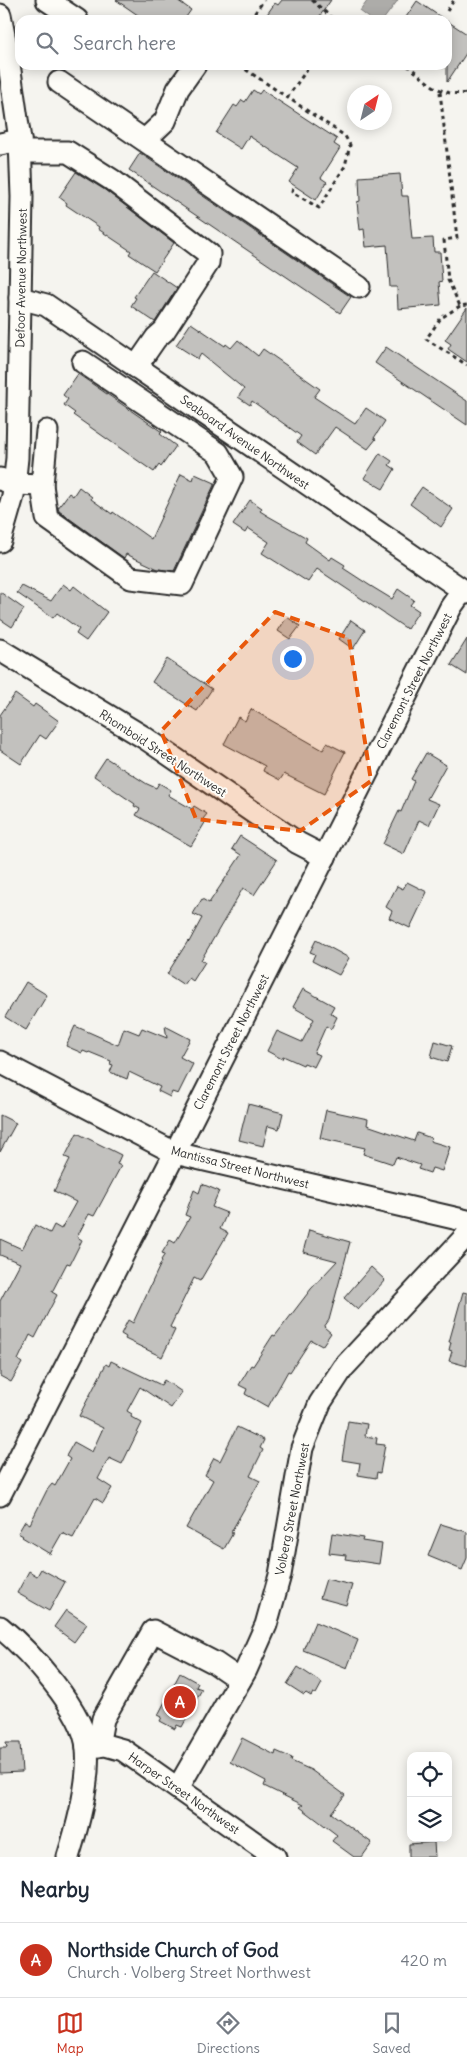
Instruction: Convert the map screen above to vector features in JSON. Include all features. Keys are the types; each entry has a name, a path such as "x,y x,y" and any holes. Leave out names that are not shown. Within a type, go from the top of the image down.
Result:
{"street":[{"path":"47,0 70,15"},
{"name":"Defoor Avenue Northwest","path":"0,15 7,50 13,145 22,198 17,458 7,482 9,515 0,541"},
{"path":"145,140 165,121 178,89 191,70"},
{"path":"60,82 359,287"},
{"path":"13,145 68,152 112,180 209,254 208,263 164,331 156,338 136,367"},
{"name":"Seaboard Avenue Northwest","path":"20,298 46,305 465,592"},
{"path":"46,431 42,486 47,518 131,578 182,584 232,478 218,453 83,362"},
{"path":"208,447 222,426"},
{"path":"7,482 42,486"},
{"name":"Claremont Street Northwest","path":"0,1495 451,607 465,592"},
{"name":"Rhomboid Street Northwest","path":"0,650 145,738 298,843 325,857"},
{"name":"Mantissa Street Northwest","path":"0,1062 175,1153 467,1222"},
{"name":"Volberg Street Northwest","path":"178,1788 240,1680 266,1625 280,1575 302,1448 320,1403 343,1368 467,1235"},
{"path":"0,1627 34,1659 50,1678 93,1746"},
{"path":"68,1857 75,1834 93,1746 104,1719 153,1631 214,1663 240,1680"},
{"name":"Harper Street Northwest","path":"93,1746 105,1746 124,1750 275,1857"}],"path":[{"path":"254,15 264,0"},
{"path":"312,0 328,15"},
{"path":"447,11 454,0"},
{"path":"246,70 345,136 350,145 345,166 319,208 292,192 293,188"},
{"path":"287,98 307,70"},
{"path":"414,70 440,92 467,93"},
{"path":"440,92 457,238 444,240 448,280 460,306"},
{"path":"467,305 460,306 441,318 426,339 467,365"}],"highlighted area":[{"path":"275,612 349,638 371,781 300,831 196,819 161,731"}],"shaded area":[{"path":"368,0 398,0 387,15 365,15 360,11"}],"building":[{"path":"116,0 177,0 191,10 188,15 138,15"},
{"path":"282,0 331,0 320,15 267,15 275,3 278,5"},
{"path":"417,1 438,15 407,15"},
{"path":"452,24 467,34 467,52 447,82 447,70 452,70"},
{"path":"253,90 259,94 262,90 337,139 334,144 340,148 321,178 327,182 316,200 289,182 298,168 249,136 241,149 216,133 234,105 237,107 242,100 245,102"},
{"path":"140,153 351,297 340,313 129,170"},
{"path":"76,172 105,190 174,243 155,271 129,254 131,251 66,205 67,203 59,197"},
{"path":"400,174 402,196 408,196 412,239 433,238 434,252 440,252 442,281 439,282 441,305 398,309 397,287 390,287 387,245 366,247 364,229 360,230 357,202 360,201 359,177"},
{"path":"152,271 177,288 155,322 131,306 136,298 134,297"},
{"path":"467,308 467,362 448,349 451,344 445,340"},
{"path":"191,323 225,346 226,344 231,348 238,340 258,356 263,349 320,389 314,397 355,424 366,408 385,421 374,438 376,439 368,449 335,427 315,455 297,442 301,436 252,401 250,405 238,397 244,389 201,354 198,359 176,345"},
{"path":"386,347 467,401 467,425 375,363"},
{"path":"78,374 162,432 160,434 176,446 161,467 159,465 154,472 73,415 75,413 64,405 68,399 63,395"},
{"path":"380,453 392,461 389,465 395,469 383,489 364,478"},
{"path":"181,474 193,480 195,474 215,483 174,571 158,569 126,554 124,558 59,511 58,508 69,493 73,496 79,487 92,497 91,499 151,539"},
{"path":"422,487 453,509 441,527 410,504"},
{"path":"250,500 262,508 260,511 307,538 305,542 330,560 332,557 345,565 343,568 369,585 392,599 398,589 414,600 410,605 419,611 407,629 317,569 308,582 262,553 269,542 248,528 245,533 233,525"},
{"path":"63,584 71,590 74,586 107,612 86,641 76,634 79,629 57,613 53,618 17,593 22,586 51,601"},
{"path":"0,592 24,609 12,627 0,619"},
{"path":"287,617 300,626 290,639 278,631"},
{"path":"351,620 365,630 353,649 339,639"},
{"path":"467,639 467,675 451,665"},
{"path":"167,659 212,689 197,711 152,682"},
{"path":"15,694 33,707 35,704 59,721 46,739 40,735 21,764 0,750 0,715"},
{"path":"251,709 323,750 327,743 345,752 324,794 284,774 280,780 263,771 265,766 224,744 238,717 245,721"},
{"path":"426,753 446,765 427,799 439,804 429,825 419,820 404,854 383,844 399,811 401,812 414,781 411,779"},
{"path":"106,758 147,784 156,788 159,783 171,790 168,795 192,809 194,806 207,814 203,819 206,821 191,846 136,815 140,809 134,806 135,804 94,776"},
{"path":"240,836 277,860 254,895 243,888 201,960 205,962 193,981 189,978 184,985 167,974 189,942 202,918 193,914 202,899 209,903 241,855 232,849"},
{"path":"407,882 427,892 410,928 389,918 392,911 386,907 397,886 403,889"},
{"path":"316,940 349,958 339,975 312,961 315,954 310,952"},
{"path":"26,982 47,995 26,1030 5,1017"},
{"path":"303,989 334,1006 330,1013 337,1017 331,1029 326,1026 314,1053 320,1055 314,1067 304,1063 303,1065 283,1056 282,1059 267,1051 277,1031 302,1042 314,1019 293,1007"},
{"path":"75,1026 118,1045 124,1028 139,1034 142,1028 167,1038 165,1026 190,1039 180,1057 193,1064 178,1094 172,1092 170,1097 158,1091 160,1087 129,1072 127,1079 110,1072 113,1065 110,1064 111,1061 89,1052 83,1051 82,1053 66,1046"},
{"path":"435,1041 452,1046 447,1062 431,1057"},
{"path":"248,1104 283,1113 279,1129 268,1126 263,1146 239,1140"},
{"path":"326,1110 368,1119 367,1125 414,1141 417,1133 431,1138 430,1141 450,1147 442,1171 432,1168 430,1173 418,1169 420,1165 396,1157 393,1164 363,1154 365,1148 320,1138"},
{"path":"0,1115 16,1123 0,1152"},
{"path":"77,1133 121,1155 117,1164 121,1166 94,1216 89,1214 77,1237 82,1240 70,1264 67,1263 52,1292 57,1295 35,1338 30,1335 18,1360 22,1363 11,1382 0,1376 0,1301 20,1263 0,1255 0,1239 22,1249 35,1225 50,1233 54,1225 61,1229 76,1202 54,1191 70,1159 65,1157"},
{"path":"202,1184 219,1191 212,1207 227,1213 220,1229 228,1233 200,1281 194,1278 170,1327 175,1330 162,1357 125,1339 126,1337 121,1334 128,1320 133,1323 165,1254 162,1253 170,1240 175,1243 190,1217 185,1215 194,1190 199,1193"},
{"path":"309,1230 350,1242 329,1320 324,1327 331,1333 322,1346 311,1340 290,1372 288,1371 268,1407 245,1394 247,1389 239,1385 273,1335 275,1336 311,1289 337,1261 303,1252"},
{"path":"371,1267 385,1280 358,1310 344,1298"},
{"path":"463,1292 467,1293 467,1366 449,1361 452,1351 449,1350 451,1342 449,1342"},
{"path":"111,1361 161,1385 164,1380 182,1392 171,1408 140,1387 127,1411 132,1414 131,1417 142,1423 122,1464 109,1458 98,1479 112,1488 103,1503 95,1498 73,1538 62,1533 50,1554 18,1533 25,1521 30,1524 47,1490 52,1484 55,1486 70,1459 66,1456 74,1442 92,1452 103,1428 79,1416 106,1364 109,1366"},
{"path":"348,1421 367,1424 365,1436 377,1438 376,1444 385,1445 380,1473 377,1472 376,1478 358,1475 360,1463 342,1460"},
{"path":"237,1427 264,1440 260,1448 263,1450 250,1476 260,1481 231,1532 233,1533 224,1549 186,1528 213,1480 205,1475 214,1458 220,1461"},
{"path":"441,1524 467,1532 467,1558 462,1570 428,1556"},
{"path":"332,1533 363,1538 362,1541 382,1544 379,1564 345,1559 346,1555 329,1553"},
{"path":"41,1569 65,1582 49,1611 17,1593 29,1571 37,1576"},
{"path":"326,1579 352,1585 346,1605 320,1598"},
{"path":"66,1610 87,1624 74,1642 54,1627"},
{"path":"315,1622 358,1640 347,1668 303,1650"},
{"path":"298,1667 322,1683 316,1694 313,1693 311,1696 306,1693 304,1695 287,1684"},
{"path":"180,1673 198,1683 196,1687 202,1689 182,1727 177,1725 175,1729 160,1721 162,1717 158,1715"},
{"path":"242,1738 275,1755 276,1751 292,1758 291,1761 311,1770 345,1795 331,1813 372,1843 362,1857 354,1857 332,1841 337,1835 300,1807 303,1805 264,1786 266,1781 230,1762"},
{"path":"6,1743 20,1743 22,1772 0,1773 0,1748 7,1748"},
{"path":"434,1842 435,1857 409,1857 409,1844"}],"place":[{"name":"Northside Church of God","path":"180,1702"}]}
